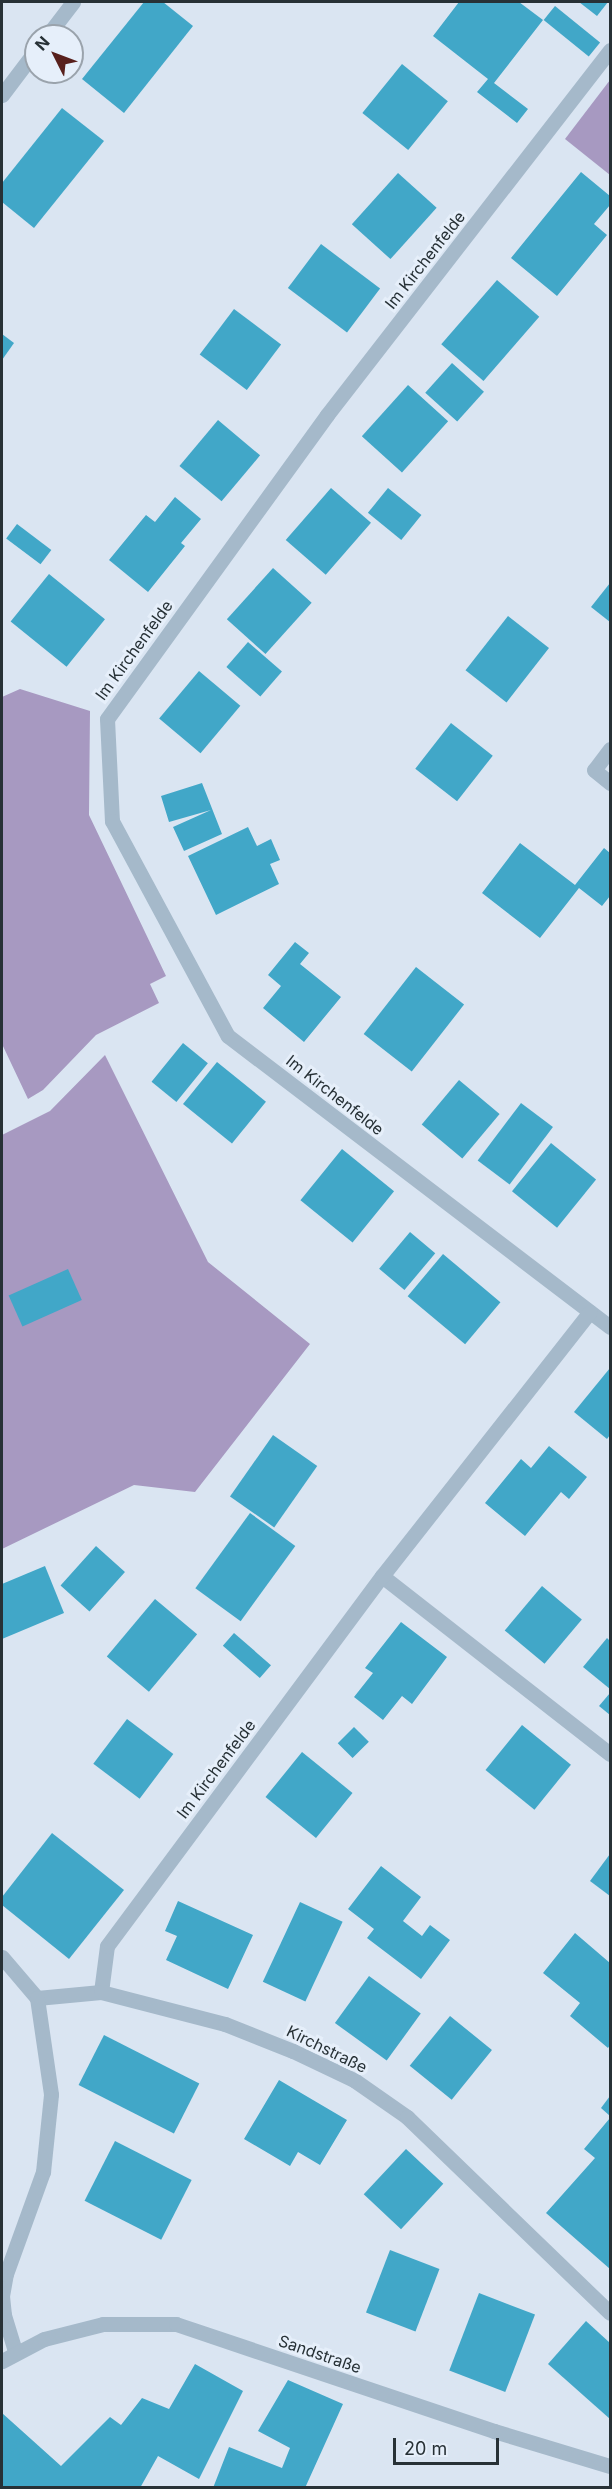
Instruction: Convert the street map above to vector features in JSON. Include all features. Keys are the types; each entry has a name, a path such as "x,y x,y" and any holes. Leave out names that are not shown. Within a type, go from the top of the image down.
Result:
{"street":[{"path":"57,24 74,2"},
{"name":"Im Kirchenfelde","path":"610,50 327,415 107,719 112,821 228,1036 610,1327"},
{"path":"2,95 24,66"},
{"path":"610,749 594,770 610,783"},
{"name":"Im Kirchenfelde","path":"100,1992 107,1946 382,1576 590,1311"},
{"path":"382,1576 610,1754"},
{"path":"2,1957 37,1998 51,2094 43,2172 6,2274 2,2296 4,2315 15,2351"},
{"name":"Kirchstraße","path":"37,1998 100,1992 225,2024 293,2051 354,2080 407,2117 610,2313"},
{"name":"Sandstraße","path":"2,2361 15,2351 44,2338 103,2324 176,2324 494,2431 610,2466"}],"shaded area":[{"path":"610,80 610,175 565,139"},
{"path":"20,689 90,711 89,815 166,976 150,984 159,1003 96,1035 43,1090 28,1099 2,1044 2,697"},
{"path":"105,1055 208,1262 310,1344 195,1492 134,1485 2,1549 2,1135 50,1111"}],"building":[{"path":"144,2 163,2 193,26 124,113 84,81 84,77"},
{"path":"459,2 519,2 543,20 494,83 528,109 517,123 477,92 488,79 433,36"},
{"path":"579,2 608,2 597,16"},
{"path":"555,6 600,43 589,56 544,20"},
{"path":"402,64 448,101 408,150 362,113"},
{"path":"62,108 104,141 34,228 2,202 2,183"},
{"path":"581,172 610,196 610,205 594,224 607,235 557,296 511,258"},
{"path":"398,173 437,208 390,259 352,224"},
{"path":"321,244 380,289 347,332 288,288"},
{"path":"497,280 539,317 483,381 441,344"},
{"path":"234,309 281,345 247,390 200,355"},
{"path":"2,334 14,343 2,360"},
{"path":"452,363 484,392 457,421 425,393"},
{"path":"408,385 448,421 402,472 362,436"},
{"path":"218,420 260,455 222,501 179,466"},
{"path":"331,488 371,523 326,575 286,540"},
{"path":"388,488 421,515 401,540 368,513"},
{"path":"175,497 201,519 181,543 185,546 148,592 109,560 146,515 155,522"},
{"path":"17,524 51,550 41,564 6,538"},
{"path":"273,568 312,603 265,654 227,619"},
{"path":"49,574 105,619 67,667 11,621"},
{"path":"610,583 610,622 591,607"},
{"path":"508,616 549,648 506,702 466,670"},
{"path":"248,642 282,672 260,696 226,667"},
{"path":"199,671 240,706 201,753 159,718"},
{"path":"451,723 493,756 457,801 415,769"},
{"path":"202,783 222,834 184,851 173,827 211,810 169,822 161,796"},
{"path":"248,827 257,846 271,839 280,860 270,864 279,884 216,915 188,856"},
{"path":"520,843 575,885 604,848 610,853 610,896 602,906 579,888 540,938 482,893"},
{"path":"295,942 309,953 300,964 341,997 304,1042 263,1008 281,986 268,975"},
{"path":"416,967 464,1005 412,1072 364,1034"},
{"path":"183,1043 208,1063 176,1102 152,1082"},
{"path":"217,1062 266,1102 232,1144 183,1104"},
{"path":"459,1080 500,1114 462,1158 422,1124"},
{"path":"521,1103 553,1127 510,1185 478,1161"},
{"path":"551,1143 596,1180 557,1228 512,1191"},
{"path":"342,1149 394,1191 353,1242 300,1200"},
{"path":"410,1232 435,1253 404,1290 379,1269"},
{"path":"443,1254 500,1302 465,1344 408,1296"},
{"path":"68,1269 82,1300 22,1326 9,1295"},
{"path":"610,1368 610,1435 607,1439 574,1412"},
{"path":"273,1435 317,1466 274,1527 230,1496"},
{"path":"549,1446 587,1477 569,1499 561,1492 525,1536 485,1503 521,1459 531,1468"},
{"path":"250,1513 295,1546 241,1621 195,1588"},
{"path":"96,1546 125,1572 90,1611 61,1585"},
{"path":"45,1566 64,1613 2,1639 2,1584"},
{"path":"542,1586 582,1619 545,1664 505,1630"},
{"path":"155,1599 197,1634 149,1692 107,1656"},
{"path":"401,1622 447,1657 412,1704 402,1696 383,1720 354,1697 373,1673 365,1668"},
{"path":"234,1633 271,1665 260,1678 223,1646"},
{"path":"607,1638 610,1641 610,1689 583,1667"},
{"path":"610,1693 610,1715 599,1706"},
{"path":"127,1719 173,1754 140,1799 93,1764"},
{"path":"522,1725 571,1765 534,1810 485,1770"},
{"path":"354,1727 369,1742 353,1758 338,1743"},
{"path":"302,1752 353,1793 316,1838 265,1797"},
{"path":"52,1833 124,1890 69,1959 2,1905 2,1897"},
{"path":"610,1854 610,1896 590,1881"},
{"path":"381,1866 421,1897 403,1921 422,1936 430,1925 450,1940 421,1979 367,1938 374,1929 348,1909"},
{"path":"178,1901 253,1935 228,1989 166,1960 177,1936 165,1931"},
{"path":"300,1902 343,1922 305,2002 263,1982"},
{"path":"575,1933 610,1963 610,2045 608,2048 570,2016 580,2003 543,1973"},
{"path":"369,1976 421,2014 387,2061 335,2023"},
{"path":"450,2016 492,2050 452,2100 410,2066"},
{"path":"104,2035 199,2084 174,2133 79,2085"},
{"path":"279,2080 347,2120 320,2165 298,2152 290,2166 244,2139"},
{"path":"610,2096 610,2116 601,2108"},
{"path":"610,2118 610,2269 546,2213 595,2158 584,2149"},
{"path":"115,2141 192,2180 161,2240 85,2201"},
{"path":"406,2149 443,2184 401,2229 364,2194"},
{"path":"390,2250 439,2269 415,2332 366,2313"},
{"path":"479,2293 535,2315 505,2392 449,2370"},
{"path":"586,2321 610,2343 610,2419 548,2364"},
{"path":"195,2364 243,2391 199,2479 158,2456 140,2488 2,2488 2,2413 61,2466 110,2417 121,2425 142,2398 169,2409"},
{"path":"288,2380 343,2404 305,2488 213,2488 229,2447 282,2468 290,2448 258,2431"}]}
